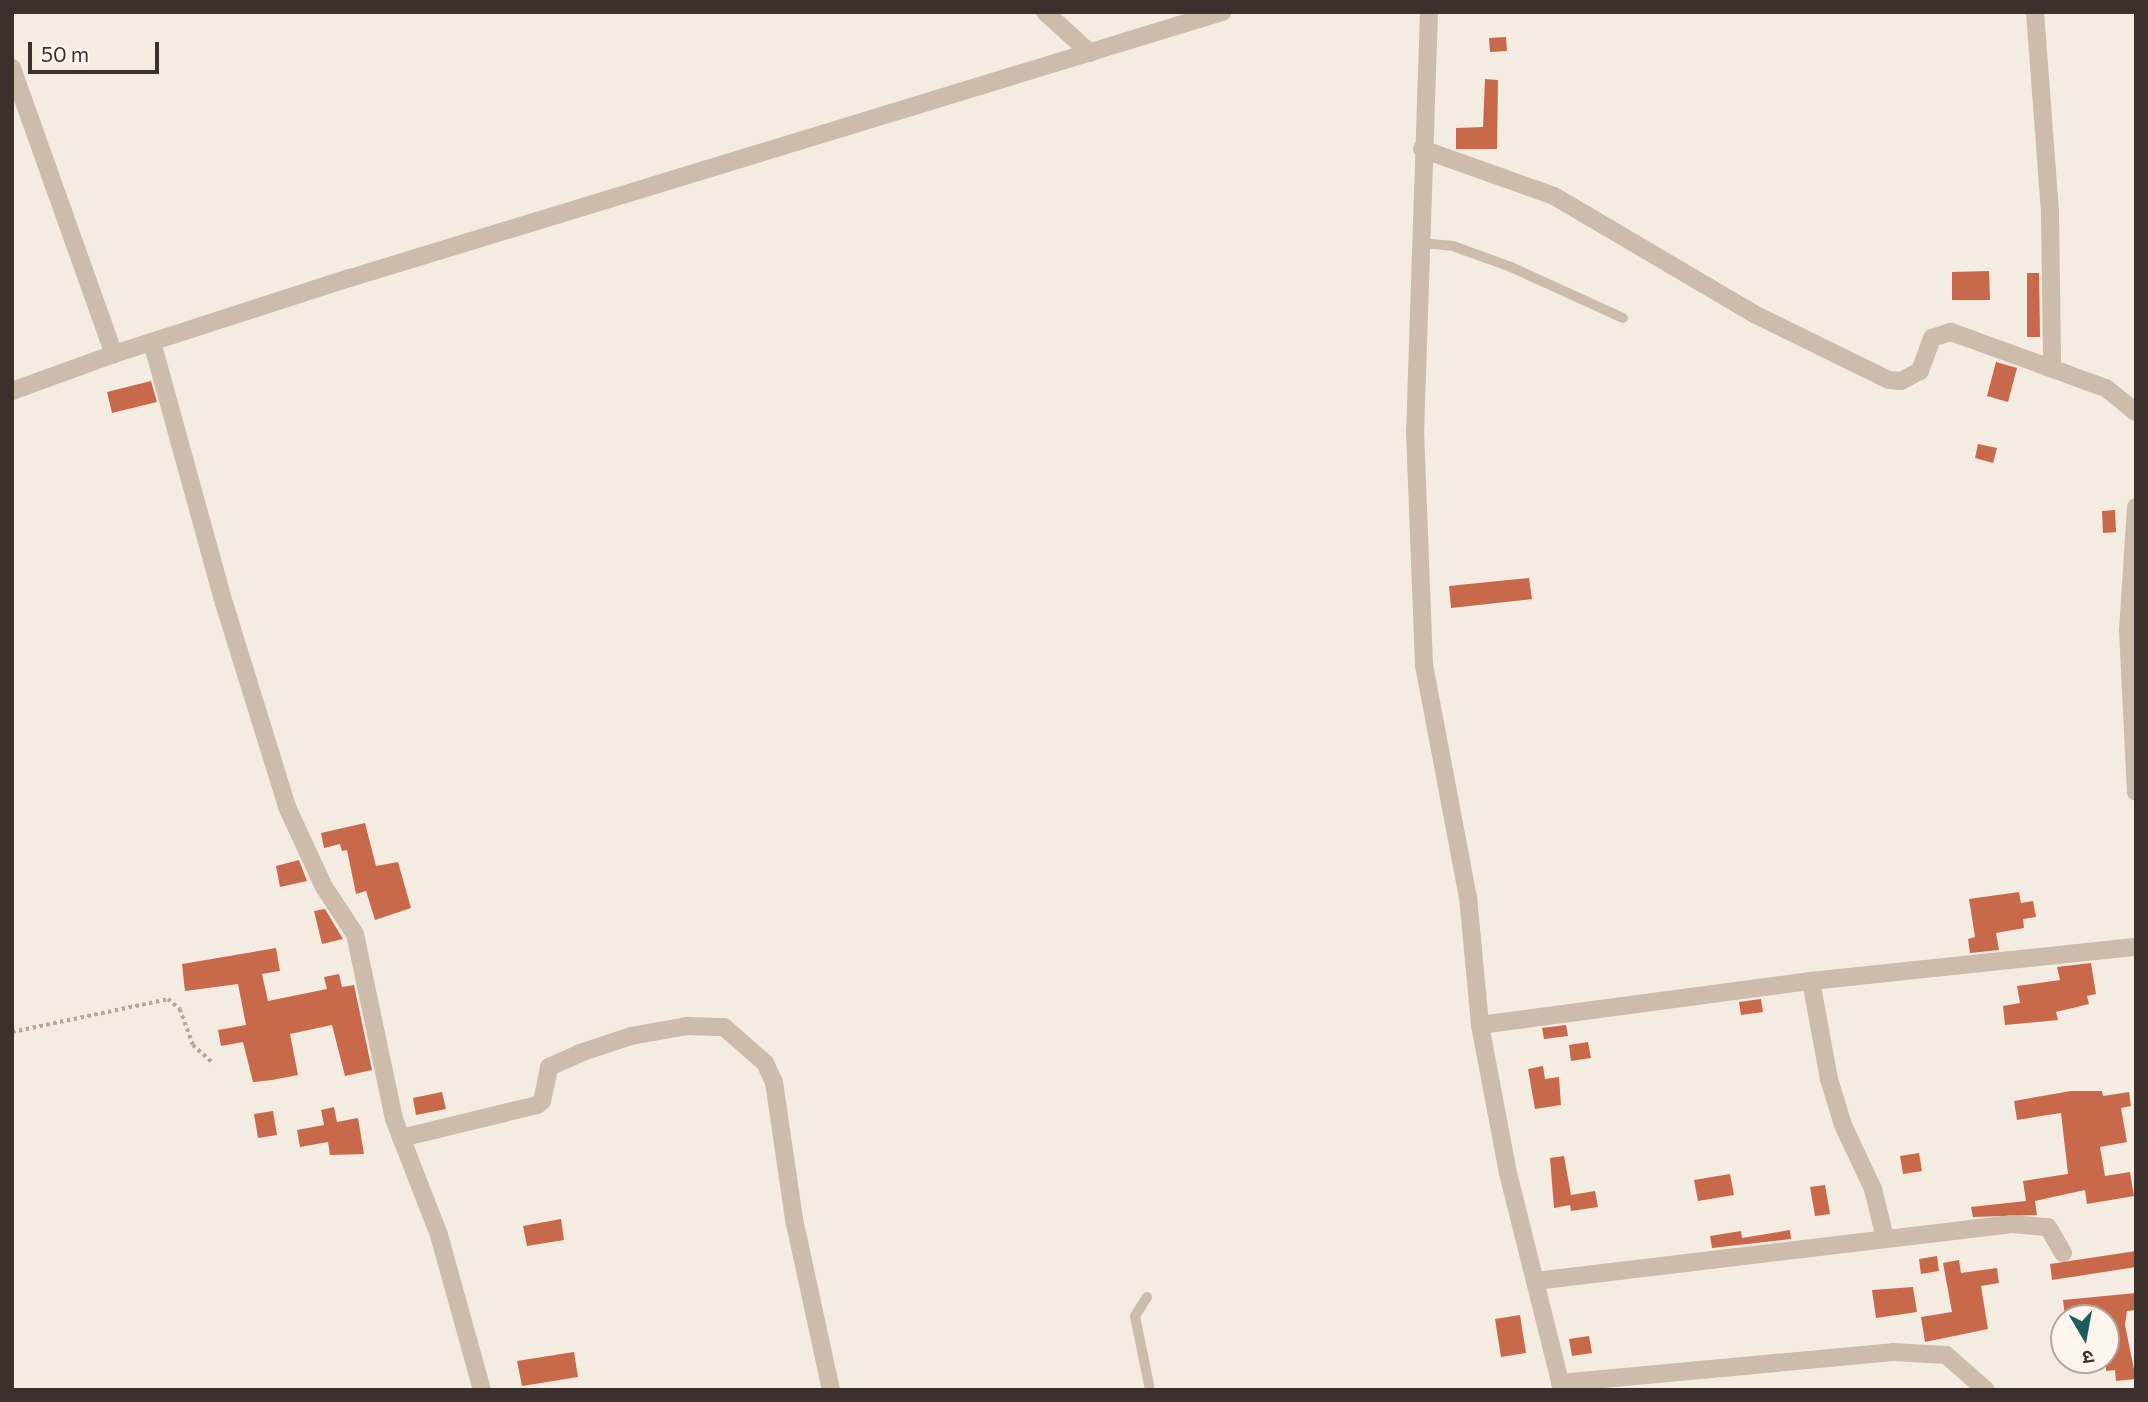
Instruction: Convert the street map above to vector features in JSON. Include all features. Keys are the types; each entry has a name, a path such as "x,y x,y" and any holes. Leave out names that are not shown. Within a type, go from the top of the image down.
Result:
{"street":[{"path":"1045,12 1090,53"},
{"path":"12,391 152,342 1222,12"},
{"path":"1429,12 1420,243 1418,592 1424,665 1475,944 1480,1026 1508,1172 1561,1386 1893,1352 1946,1356 1986,1390"},
{"path":"2035,12 2050,213 2052,365"},
{"path":"12,68 114,354"},
{"path":"1422,149 1553,196 1754,314 1889,380 1901,381 1920,371 1932,338 1939,332 1951,332 2052,365 2106,388 2136,412"},
{"path":"152,342 224,603 287,807 324,887 355,934 401,1138 439,1235 482,1390"},
{"path":"2136,507 2128,630 2136,792"},
{"path":"1480,1026 1811,981 2136,947"},
{"path":"1811,981 1829,1079 1843,1125 1873,1189 1885,1238"},
{"path":"401,1138 537,1105 542,1101 549,1067 580,1052 631,1036 688,1026 724,1027 760,1056 774,1083 794,1219 831,1390"},
{"path":"1535,1281 1885,1238 2036,1223 2048,1227 2063,1253"}],"lane":[{"path":"1420,243 1453,246 1511,267 1623,318"},
{"path":"1147,1297 1135,1316 1150,1390"}],"path":[{"path":"12,1032 168,999 180,1009 193,1045 214,1063"}],"building":[{"path":"1506,37 1507,51 1490,52 1489,38"},
{"path":"1485,79 1498,80 1497,149 1456,149 1456,128 1483,127"},
{"path":"1989,271 1990,300 1952,300 1952,272"},
{"path":"2027,273 2039,273 2040,337 2027,337"},
{"path":"1996,362 2017,368 2008,402 1987,396"},
{"path":"151,381 157,402 112,413 107,392"},
{"path":"1978,444 1997,448 1993,463 1975,458"},
{"path":"2115,510 2116,532 2103,533 2102,511"},
{"path":"1529,578 1532,599 1451,608 1449,586"},
{"path":"365,823 376,866 398,862 411,908 375,920 366,891 356,894 347,850 342,851 340,844 324,848 321,833"},
{"path":"299,860 307,881 280,887 276,866"},
{"path":"2019,892 2021,903 2033,901 2036,917 2023,919 2024,928 1996,933 1999,950 1970,953 1968,939 1975,937 1969,899"},
{"path":"325,909 343,939 322,944 314,911"},
{"path":"276,948 280,971 262,974 268,1001 327,989 324,977 339,974 342,987 354,985 372,1070 345,1076 332,1025 290,1034 298,1075 272,1080 253,1082 243,1042 221,1046 218,1030 246,1025 238,984 185,991 182,964"},
{"path":"2091,963 2096,994 2087,996 2089,1004 2056,1012 2058,1020 2005,1025 2003,1006 2020,1003 2017,986 2060,980 2057,967"},
{"path":"1761,999 1763,1012 1741,1015 1739,1002"},
{"path":"1566,1025 1568,1036 1544,1039 1542,1028"},
{"path":"1588,1042 1591,1058 1571,1061 1569,1045"},
{"path":"1543,1066 1545,1079 1559,1077 1561,1105 1535,1109 1528,1069"},
{"path":"2071,1091 2102,1091 2103,1096 2129,1092 2131,1106 2121,1108 2127,1142 2100,1147 2105,1176 2130,1172 2134,1196 2087,1204 2085,1190 2035,1201 2037,1215 1973,1217 1971,1207 2026,1201 2023,1181 2068,1174 2061,1113 2017,1120 2014,1101"},
{"path":"442,1092 446,1109 416,1115 413,1098"},
{"path":"334,1107 337,1122 358,1118 364,1154 330,1155 328,1142 300,1147 297,1130 324,1125 321,1110"},
{"path":"273,1111 277,1135 258,1138 254,1114"},
{"path":"1919,1153 1922,1171 1903,1174 1900,1156"},
{"path":"1564,1156 1571,1195 1595,1191 1598,1207 1571,1211 1570,1205 1554,1208 1550,1158"},
{"path":"1730,1174 1734,1195 1698,1201 1694,1180"},
{"path":"1825,1185 1830,1214 1815,1216 1810,1187"},
{"path":"561,1219 564,1240 527,1246 523,1226"},
{"path":"1790,1230 1791,1239 1712,1248 1710,1236 1741,1231 1742,1238"},
{"path":"2136,1251 2136,1267 2052,1280 2050,1264"},
{"path":"1937,1256 1939,1271 1921,1274 1919,1259"},
{"path":"1959,1260 1961,1273 1997,1268 1999,1283 1981,1286 1988,1329 1925,1342 1921,1317 1952,1312 1943,1263"},
{"path":"1913,1287 1917,1312 1876,1318 1872,1290"},
{"path":"2136,1293 2136,1310 2127,1311 2125,1325 2136,1379 2116,1381 2115,1374 2120,1374 2120,1304 2063,1304 2063,1300"},
{"path":"1520,1315 1526,1353 1501,1357 1495,1319"},
{"path":"1589,1336 1592,1353 1572,1356 1569,1339"},
{"path":"574,1352 578,1377 522,1386 517,1361"}]}
